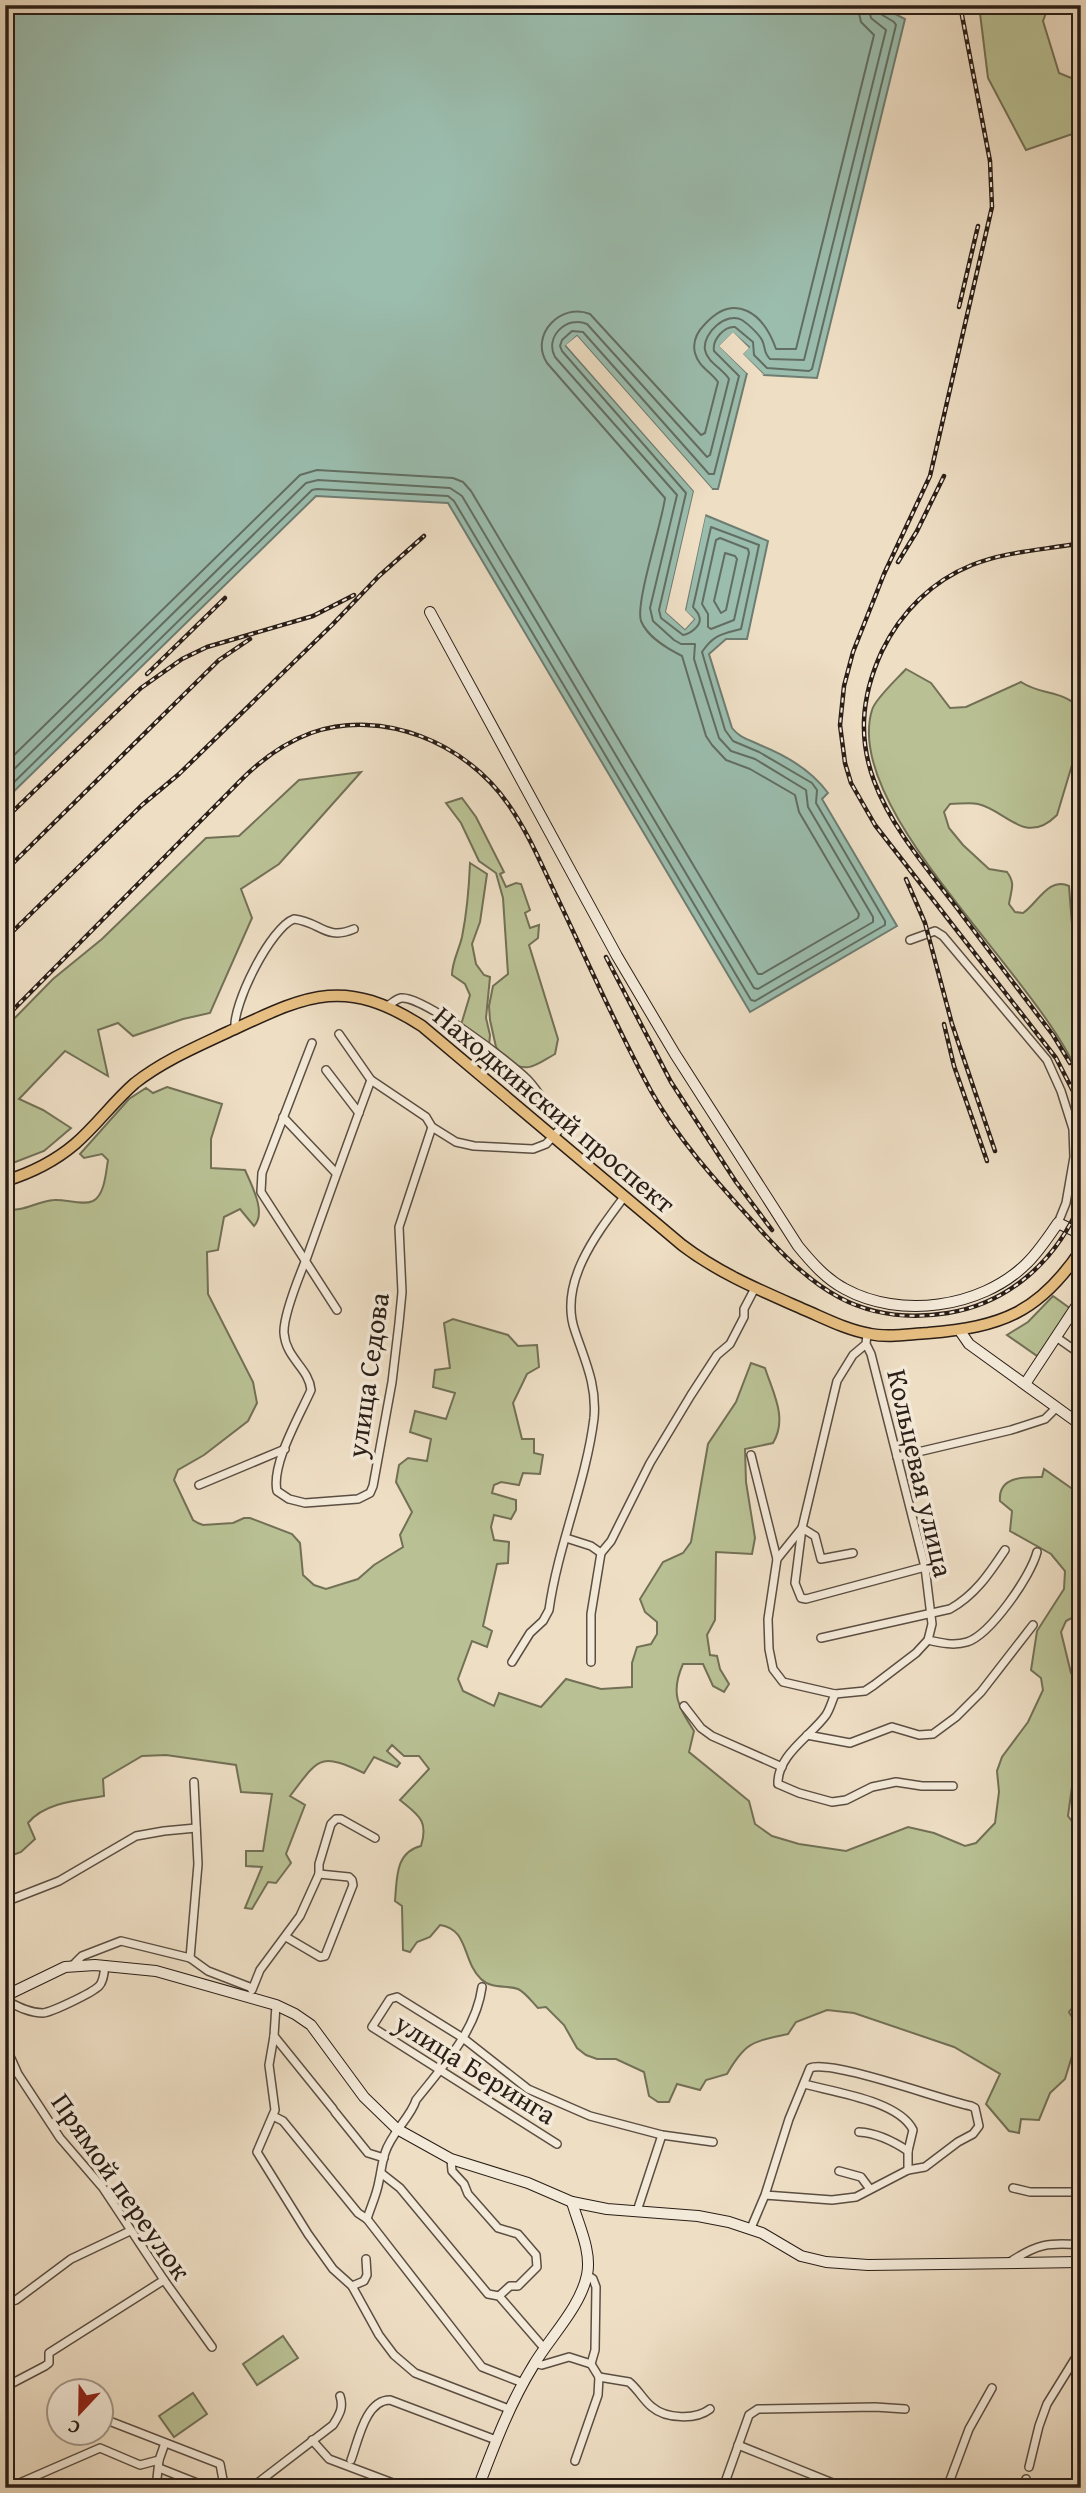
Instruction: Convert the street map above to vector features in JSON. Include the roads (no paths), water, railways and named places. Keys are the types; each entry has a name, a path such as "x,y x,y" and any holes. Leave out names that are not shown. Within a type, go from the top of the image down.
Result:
{"main road":[{"path":"1081,831 1078,874 1081,936"},
{"name":"Находкинский проспект","path":"5,1181 36,1170 64,1153 130,1088 163,1064 285,1006 316,997 356,997 387,1006 410,1018 436,1037 557,1132 624,1197 700,1259 727,1275 866,1339 960,1331 999,1322 1026,1307 1053,1286 1081,1250"}],"street":[{"path":"430,611 617,956 675,1055 798,1246 818,1269 848,1291 873,1301 909,1306 948,1302 983,1291 1016,1273 1034,1256 1058,1223 1066,1203 1074,1138 1061,1091 1047,1060 943,936 935,931 910,940"},
{"path":"235,1029 235,1018 254,970 281,926 294,919 312,923 331,934 340,935 354,929"},
{"path":"339,1034 371,1080 426,1117 432,1127 456,1142 474,1146 533,1149 540,1147 557,1132 529,1080 448,1020 417,1002 400,998 387,1006"},
{"path":"312,1043 262,1173 261,1192 337,1310"},
{"path":"326,1070 359,1113"},
{"name":"улица Седова","path":"371,1080 284,1323 284,1334 292,1359 310,1380 311,1390 285,1449 275,1482 277,1491 282,1495 305,1503 358,1499 370,1493 392,1382 400,1323 402,1292 399,1227 432,1127"},
{"path":"283,1117 336,1173"},
{"path":"512,1662 530,1633 543,1621 549,1610 594,1419 592,1378 574,1329 571,1305 574,1278 602,1227 624,1197"},
{"path":"1058,1223 1081,1234"},
{"path":"592,1662 591,1614 601,1553 611,1541 650,1463 685,1405 717,1355 730,1344 755,1288"},
{"path":"1025,1384 1081,1299"},
{"path":"960,1331 969,1344 1081,1425"},
{"path":"1056,1337 1076,1351 1081,1345"},
{"name":"Кольцевая улица","path":"866,1339 925,1567 932,1624 928,1640"},
{"name":"Кольцевая улица","path":"777,1559 802,1528 837,1381 853,1354 866,1339"},
{"path":"898,1457 1011,1430 1045,1419 1056,1408"},
{"path":"199,1485 285,1449"},
{"path":"751,1455 777,1559 768,1619 769,1649 773,1670 783,1682 835,1694 865,1691 916,1653 928,1640 954,1644 974,1639 994,1621 1023,1584 1037,1552"},
{"path":"853,1553 821,1559 815,1536 802,1528 796,1583 801,1598 806,1599 925,1567"},
{"path":"566,1538 591,1546 601,1553"},
{"name":"Кольцевая улица","path":"821,1638 950,1609 967,1600 987,1577 1004,1550"},
{"path":"807,1735 850,1743 892,1727 919,1735 933,1734 957,1717 981,1692 1033,1625"},
{"path":"835,1694 826,1714 782,1767 778,1784 832,1802 846,1800 872,1787 896,1782 953,1787"},
{"path":"684,1706 701,1728 712,1736 782,1767"},
{"path":"190,1958 198,1864 194,1782"},
{"path":"251,1992 260,1970 300,1916 318,1874 328,1832 336,1819 341,1819 375,1838"},
{"path":"5,1902 59,1881 136,1836 196,1828"},
{"path":"286,1937 320,1957 325,1956 353,1885 349,1877 318,1874"},
{"path":"73,1965 82,1956 121,1941 190,1958 208,1971 295,2014 311,2025 363,2097 397,2129 451,2159 481,2171 528,2183 572,2202 698,2216 751,2228 801,2256 826,2262 868,2265 1081,2262"},
{"path":"5,1998 73,1965 105,1965 156,1971 251,1992"},
{"path":"5,1998 35,2012 48,2012 97,1988 103,1979 105,1965"},
{"path":"367,2219 384,2158 397,2129 463,2038 475,2017 482,1987"},
{"name":"улица Беринга","path":"463,2038 397,1997 390,1998 372,2027 557,2144"},
{"path":"276,2005 269,2059 276,2099 273,2116 257,2151 308,2234 334,2269 352,2286 379,2335 394,2354 411,2371 509,2409"},
{"path":"274,2036 368,2153 384,2158"},
{"path":"463,2038 528,2089 590,2116 662,2135 713,2142"},
{"name":"Прямой переулок","path":"5,2045 18,2074 60,2138 103,2188 212,2347"},
{"path":"751,2228 810,2068 824,2066 852,2072 971,2106 978,2113 979,2126 973,2134 925,2167 908,2169 856,2197 844,2199 765,2195"},
{"path":"804,2084 864,2100 900,2114 913,2130 908,2151 908,2169"},
{"path":"273,2116 283,2121 358,2213 367,2219 482,2367 523,2383"},
{"path":"859,2132 868,2132 894,2141 908,2151"},
{"path":"637,2211 662,2135"},
{"path":"451,2159 452,2171 498,2228 518,2234 536,2255 537,2267 518,2286 510,2287 499,2296"},
{"path":"839,2171 861,2177 870,2189"},
{"path":"381,2173 400,2188 488,2294 499,2296 544,2348"},
{"path":"1013,2188 1030,2192 1081,2192"},
{"path":"478,2488 509,2409 534,2364 577,2300 587,2275 586,2248 572,2202"},
{"path":"5,2304 16,2300 71,2259 130,2231"},
{"path":"1009,2263 1029,2249 1044,2244 1081,2245"},
{"path":"352,2286 365,2281 368,2268 366,2259"},
{"path":"587,2275 593,2279 596,2287 595,2350 590,2364"},
{"path":"5,2386 46,2366 49,2363 49,2353 164,2280"},
{"path":"1029,2467 1047,2404 1081,2349"},
{"path":"534,2364 542,2365 569,2357 590,2364 599,2378 598,2395 575,2461"},
{"path":"599,2378 629,2382 653,2409 669,2416 703,2414 710,2409"},
{"path":"947,2488 969,2429 992,2388"},
{"path":"251,2488 333,2425 341,2414 343,2402 340,2396"},
{"path":"351,2460 370,2411 384,2400 496,2440"},
{"path":"723,2488 749,2415 758,2409 905,2409"},
{"path":"116,2424 220,2464 224,2484 228,2488"},
{"path":"312,2440 329,2459 406,2488"},
{"path":"156,2488 165,2443"},
{"path":"737,2445 845,2488"},
{"path":"8,2488 100,2448 140,2465 159,2464 197,2483 201,2488"},
{"path":"1024,2488 1026,2479"}],"water":[{"path":"5,5 878,5 905,19 817,378 764,375 742,354 749,347 733,333 720,346 747,373 718,489 712,489 577,336 566,346 694,491 666,612 685,629 694,619 685,611 705,515 768,541 747,639 726,639 709,654 732,728 741,736 797,764 822,785 828,793 822,799 897,926 750,1012 448,503 316,496 5,800"}],"railway":[{"path":"960,5 990,161 992,207 930,476 884,574 853,652 844,686 840,725 845,763 851,783 875,825 1056,1058 1073,1091 1081,1117"},
{"path":"959,307 978,226"},
{"path":"898,562 917,531 944,476"},
{"path":"5,939 142,805 179,774 379,576 424,536"},
{"path":"1070,1063 1053,1035 893,820 877,790 867,758 864,725 868,690 882,651 898,623 919,599 957,572 985,560 1081,543"},
{"path":"5,819 141,688 182,659 207,647 313,616 354,595"},
{"path":"147,674 225,598"},
{"path":"5,871 219,660 250,639"},
{"path":"5,1018 265,759 301,737 338,726 394,728 421,736 446,748 490,782 508,804 534,848 626,1043 662,1109 699,1161 727,1193 776,1246 817,1284 863,1308 888,1314 916,1316 971,1308 992,1299 1029,1275 1059,1242 1081,1201"},
{"path":"906,879 925,923 952,1024 995,1151"},
{"path":"606,957 671,1082 736,1182 772,1230"},
{"path":"944,1024 954,1066 987,1161"}]}
